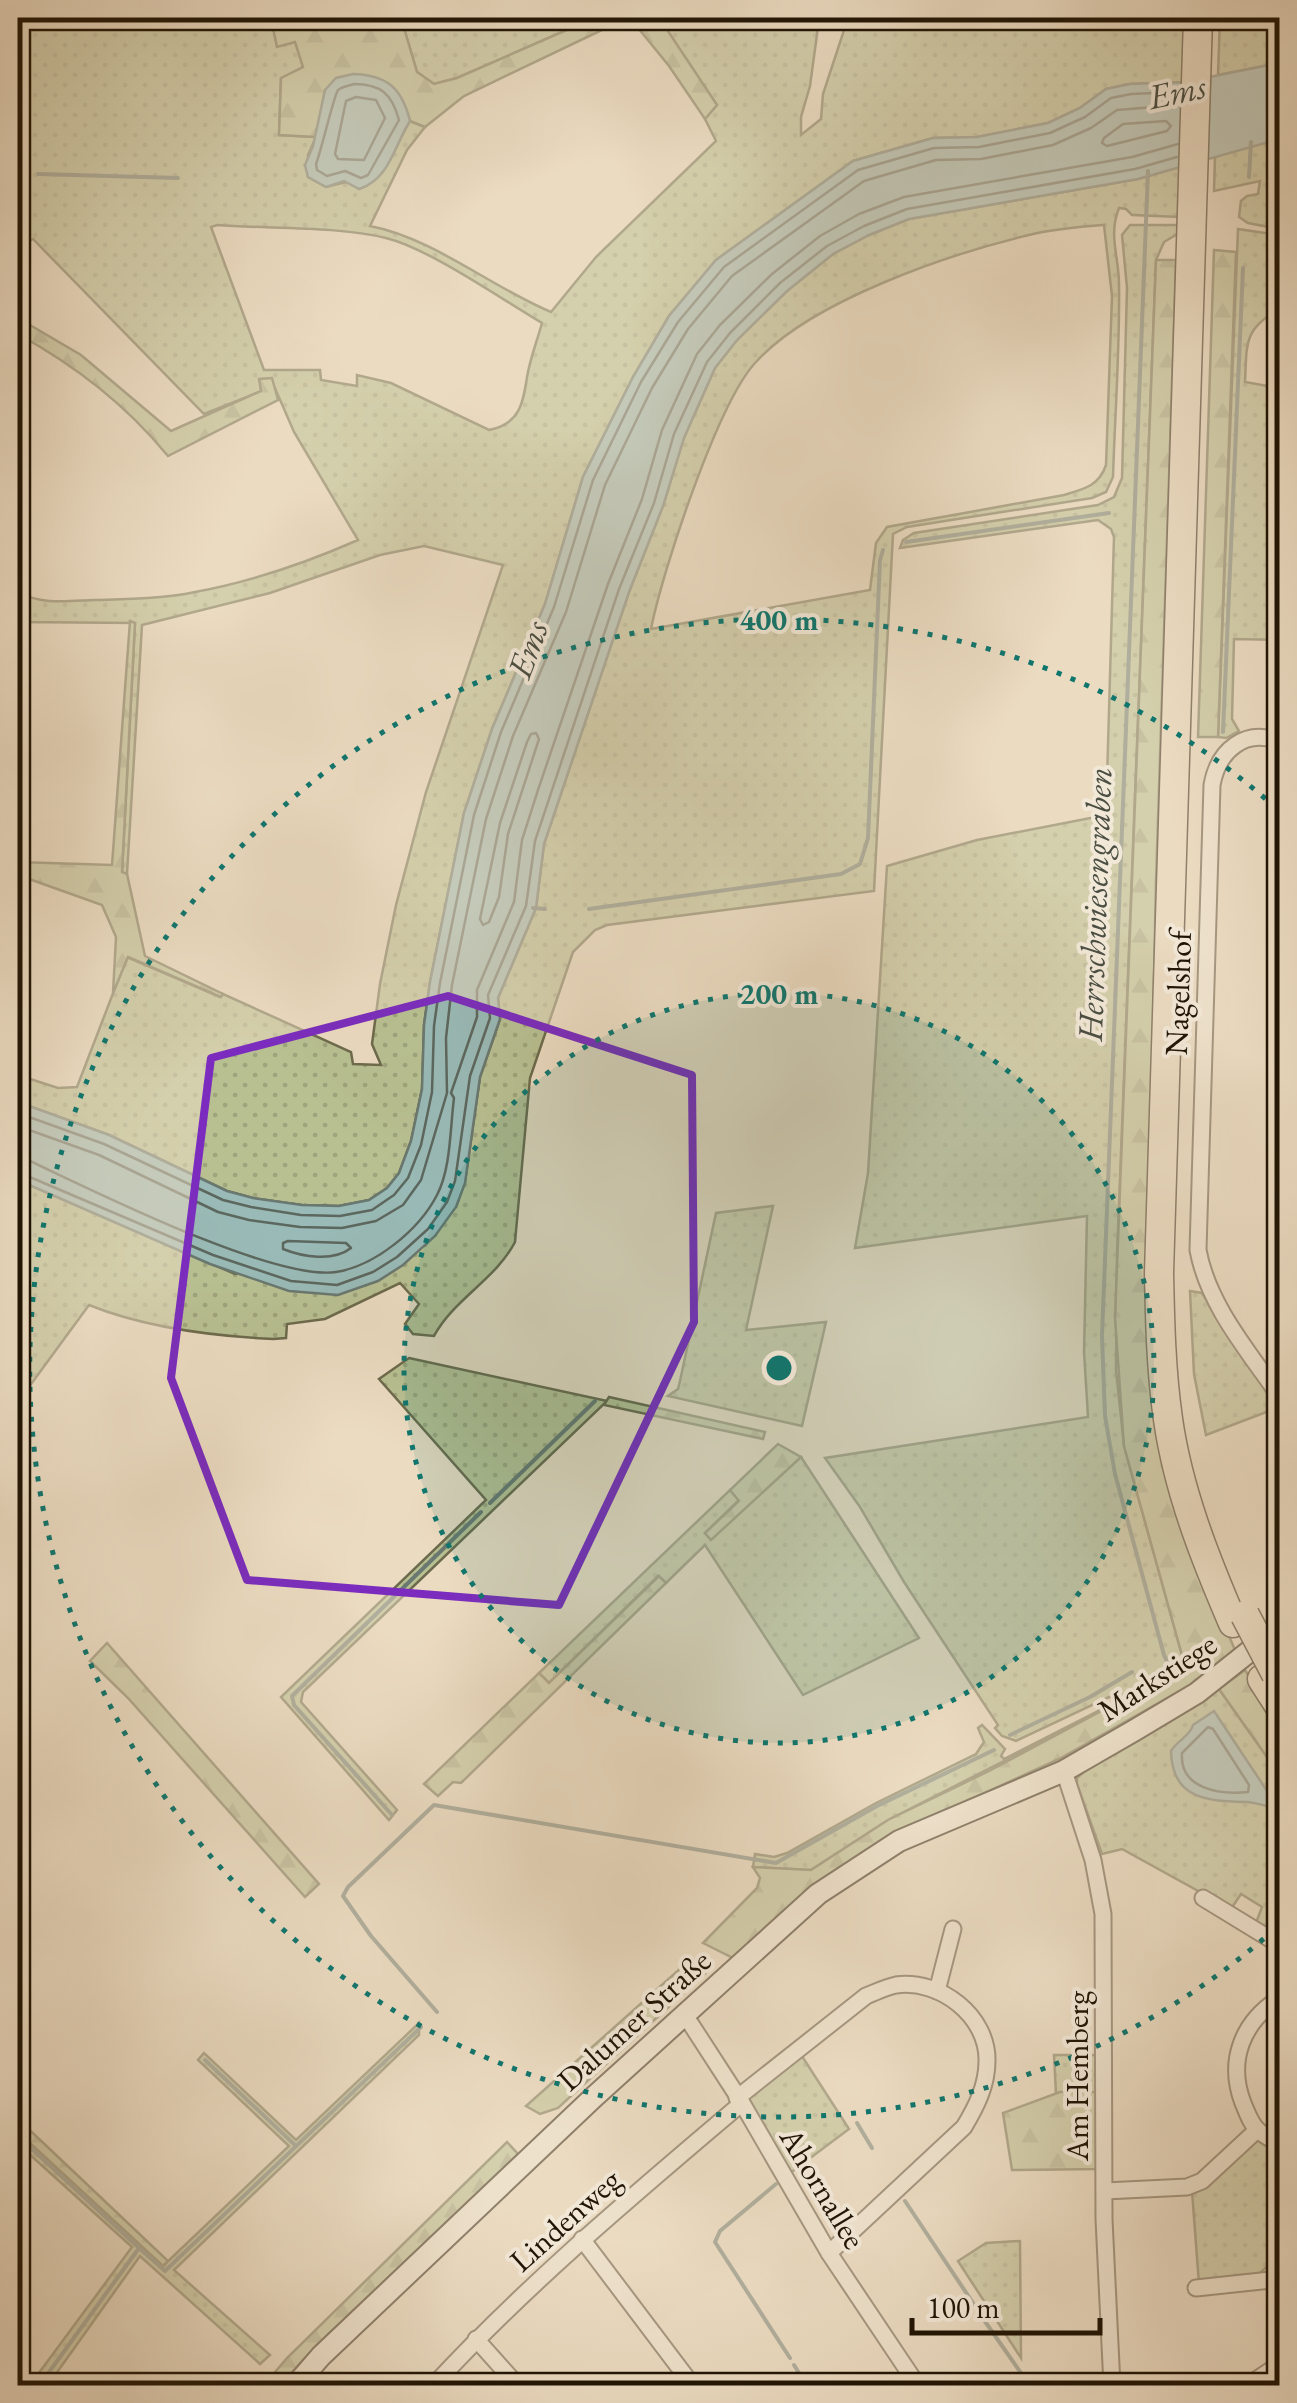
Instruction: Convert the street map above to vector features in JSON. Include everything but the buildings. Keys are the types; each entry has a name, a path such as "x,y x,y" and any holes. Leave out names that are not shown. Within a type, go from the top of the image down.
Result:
{"highway":[{"path":"1196,240 1198,18"},
{"path":"1210,18 1196,240 1162,1103 1160,1328 1168,1423 1194,1527 1272,1678 1280,1707"}],"street":[{"name":"Nagelshof","path":"1280,742 1262,736 1240,742 1225,752 1215,766 1198,1250 1213,1298 1280,1397"},
{"name":"Markstiege","path":"1064,1771 1197,1693 1280,1627"},
{"name":"Dalumer Straße","path":"296,2385 350,2328 818,1894 899,1841 1064,1771"},
{"name":"Am Hemberg","path":"1064,1771 1094,1860 1103,1914 1105,2258 1112,2386"},
{"path":"1203,1898 1280,1945"},
{"path":"829,2253 964,2127 980,2097 988,2059 983,2036 962,2006 937,1991 953,1930"},
{"name":"Lindenweg","path":"433,2386 476,2339 582,2239 866,1996 898,1985 937,1991"},
{"path":"1280,1998 1251,2024 1239,2046 1235,2069 1239,2092 1257,2130 1280,2144"},
{"name":"Ahornallee","path":"685,2014 829,2253 918,2386"},
{"path":"1105,2191 1188,2187 1202,2181 1257,2130"},
{"path":"582,2239 693,2386"},
{"path":"1196,2288 1279,2281"},
{"path":"476,2339 518,2386"},
{"path":"1248,2386 1280,2364"}],"highlighted area":[{"path":"448,996 692,1075 694,1322 559,1605 247,1580 171,1378 211,1058"}],"green space":[{"path":"271,18 277,46 296,42 303,67 281,79 279,135 316,137 308,155 308,177 326,187 350,181 359,189 384,170 410,121 425,127 407,150 370,226 416,241 551,312 596,257 716,141 705,119 717,105 657,18 819,20 801,135 821,119 823,94 846,24 922,27 1009,18 1187,18 1185,82 1106,89 1080,108 1048,123 977,137 933,138 853,161 716,260 669,316 633,377 583,477 545,604 492,729 464,813 430,982 422,1089 411,1141 399,1173 387,1188 369,1200 339,1206 302,1205 227,1191 109,1135 18,1102 18,1075 58,1088 77,1087 127,957 220,997 223,994 351,1052 353,1064 381,1065 372,1044 396,905 426,792 503,565 424,546 380,555 270,593 142,625 127,874 122,873 135,623 18,622 18,592 55,601 183,594 236,583 358,540 294,432 271,379 262,391 204,414 33,239 18,247 18,19","holes":["211,227 325,230 386,238 444,263 542,323 518,411 507,423 489,430 391,383 357,375 357,386 321,380 320,370 264,370"]},
{"path":"271,18 401,18 417,72 434,84 457,78 594,18 627,18 464,96 425,127 410,121 408,114 325,90 316,137 279,135 281,78 303,67 295,42 277,47"},
{"path":"401,18 594,18 457,78 434,84 417,72"},
{"path":"630,18 657,18 666,28 717,105 705,119 669,66"},
{"path":"1220,18 1279,18 1279,63 1218,75"},
{"path":"1279,139 1279,229 1248,223 1239,217 1241,201 1258,194 1260,181 1214,191 1215,156"},
{"path":"1182,166 1180,217 1132,215 1119,208 1116,218 1118,356 1113,477 1106,492 1092,498 907,527 893,534 874,891 607,925 595,930 573,952 530,1078 515,1242 434,1336 413,1334 405,1324 419,1304 400,1283 325,1319 287,1324 286,1338 273,1339 179,1330 89,1305 18,1402 18,1180 235,1274 456,1207 465,1182 480,1077 500,1019 498,998 536,908 544,844 684,437 715,368 737,340 787,291 833,254 869,235 909,219 1138,179","holes":["1104,225 1112,296 1106,465 1095,482 1064,495 887,527 876,543 870,590 651,629 679,530 725,413 756,362 780,340 845,300 922,267 1057,230"]},
{"path":"1130,225 1180,225 1179,233 1164,242 1156,260 1117,1255 1116,1370 1124,1446 1185,1666 1128,1698 1109,1697 1016,1741 1002,1736 995,1728 998,1725 825,1458 1088,1417 1084,1352 1087,1216 855,1248 868,1173 887,866 977,840 1106,815 1114,537 1111,529 1098,520 900,548 903,540 914,533 1098,505 1114,497 1122,478 1127,288 1122,235"},
{"path":"1238,229 1279,235 1279,309 1259,324 1249,339 1245,382 1279,388 1279,640 1234,639 1232,719 1239,731 1226,738 1218,737"},
{"path":"1214,250 1236,252 1218,737 1198,737"},
{"path":"1156,260 1176,260 1148,1265 1197,1561 1235,1650 1192,1684 1059,1759 897,1833 733,1958 703,1943 757,1888 760,1878 753,1867 811,1870 888,1820 1185,1666 1124,1446 1115,1318"},
{"path":"18,318 81,355 171,431 261,391 259,379 272,378 278,400 168,456 99,388 18,334"},
{"path":"130,621 135,623 122,872 127,874 145,956 223,994 221,997 128,957 113,993 116,937 102,905 18,875 18,862 112,865"},
{"path":"773,1206 746,1330 826,1322 802,1426 668,1396 678,1389 716,1213"},
{"path":"1190,1291 1202,1293 1277,1408 1206,1435 1194,1374"},
{"path":"409,1358 607,1401 303,1692 301,1702 397,1810 389,1820 281,1697 486,1500 379,1379"},
{"path":"609,1397 765,1432 763,1439 604,1405"},
{"path":"778,1444 801,1457 711,1540 705,1533 739,1501 730,1490"},
{"path":"801,1457 919,1638 803,1695 705,1545 666,1583 658,1576 549,1683 539,1673 730,1490 739,1500 705,1533 710,1539"},
{"path":"659,1576 666,1583 461,1783 453,1782 438,1796 424,1784 539,1673 549,1683"},
{"path":"107,1643 319,1884 305,1897 128,1698 90,1661"},
{"path":"1245,1670 1279,1725 1279,1774 1219,1689"},
{"path":"1219,1689 1279,1774 1279,1938 1256,1923 1262,1907 1241,1894 1231,1909 1122,1849 1102,1854 1077,1784 1077,1778 1086,1770"},
{"path":"1114,1705 888,1820 811,1870 753,1867 755,1854 774,1857 787,1853 976,1754 984,1742 978,1728 982,1725 1005,1749 1001,1756 1004,1759"},
{"path":"692,1958 709,1970 558,2108 540,2114 526,2106"},
{"path":"419,2023 419,2035 174,2270 270,2355 260,2364 140,2256 48,2385 30,2385 132,2247 18,2144 18,2132 163,2266 289,2146 198,2060 204,2053 296,2140"},
{"path":"798,2050 849,2129 789,2174 742,2094"},
{"path":"1054,2055 1099,2055 1099,2092 1056,2094"},
{"path":"1060,2092 1099,2092 1099,2169 1012,2170 1003,2113"},
{"path":"18,2119 168,2261 163,2266 18,2132"},
{"path":"1256,2140 1279,2148 1279,2273 1270,2264 1252,2280 1199,2284 1192,2191"},
{"path":"507,2142 518,2154 280,2385 264,2385 287,2358"},
{"path":"1020,2241 1021,2358 958,2261 986,2243"}],"water":[{"name":"Ems","path":"1279,63 1279,139 1138,179 909,219 869,235 833,254 787,291 737,340 715,368 684,438 544,844 536,908 498,998 500,1019 480,1077 465,1183 456,1207 435,1236 403,1265 378,1281 338,1295 289,1291 210,1264 18,1180 18,1102 109,1135 227,1191 253,1198 339,1206 369,1200 387,1188 399,1173 411,1141 422,1089 430,982 464,813 492,729 545,604 583,477 633,377 669,316 716,260 853,161 933,138 977,137 1048,123 1080,108 1106,89 1185,82"},
{"path":"353,74 375,77 391,85 410,121 390,161 369,185 359,189 344,181 326,187 308,177 305,165 325,90 336,78"},
{"path":"1214,1711 1279,1809 1207,1799 1186,1789 1178,1780 1171,1751 1193,1725"}],"waterway":[{"path":"1249,177 1251,142"},
{"name":"Herrschwiesengraben","path":"1148,171 1102,1336 1105,1416 1115,1474 1170,1667"},
{"path":"18,174 27,174"},
{"path":"38,174 178,178"},
{"path":"1223,732 1243,268"},
{"path":"906,542 1109,513"},
{"path":"589,909 841,874 860,864 868,838 883,550"},
{"path":"533,908 545,909"},
{"path":"490,1503 595,1401"},
{"path":"392,1815 294,1705 292,1696 481,1512"},
{"path":"1010,1735 1132,1672"},
{"path":"437,2012 371,1936 343,1896 434,1805 776,1863 877,1806 994,1750"},
{"path":"39,2386 139,2248 165,2271 421,2027"},
{"path":"205,2060 296,2146"},
{"path":"857,2123 872,2148"},
{"path":"18,2136 139,2248"},
{"path":"776,2184 720,2231 715,2242 790,2358"},
{"path":"905,2201 977,2309"},
{"path":"984,2320 1030,2386"},
{"path":"794,2365 807,2386"}]}
